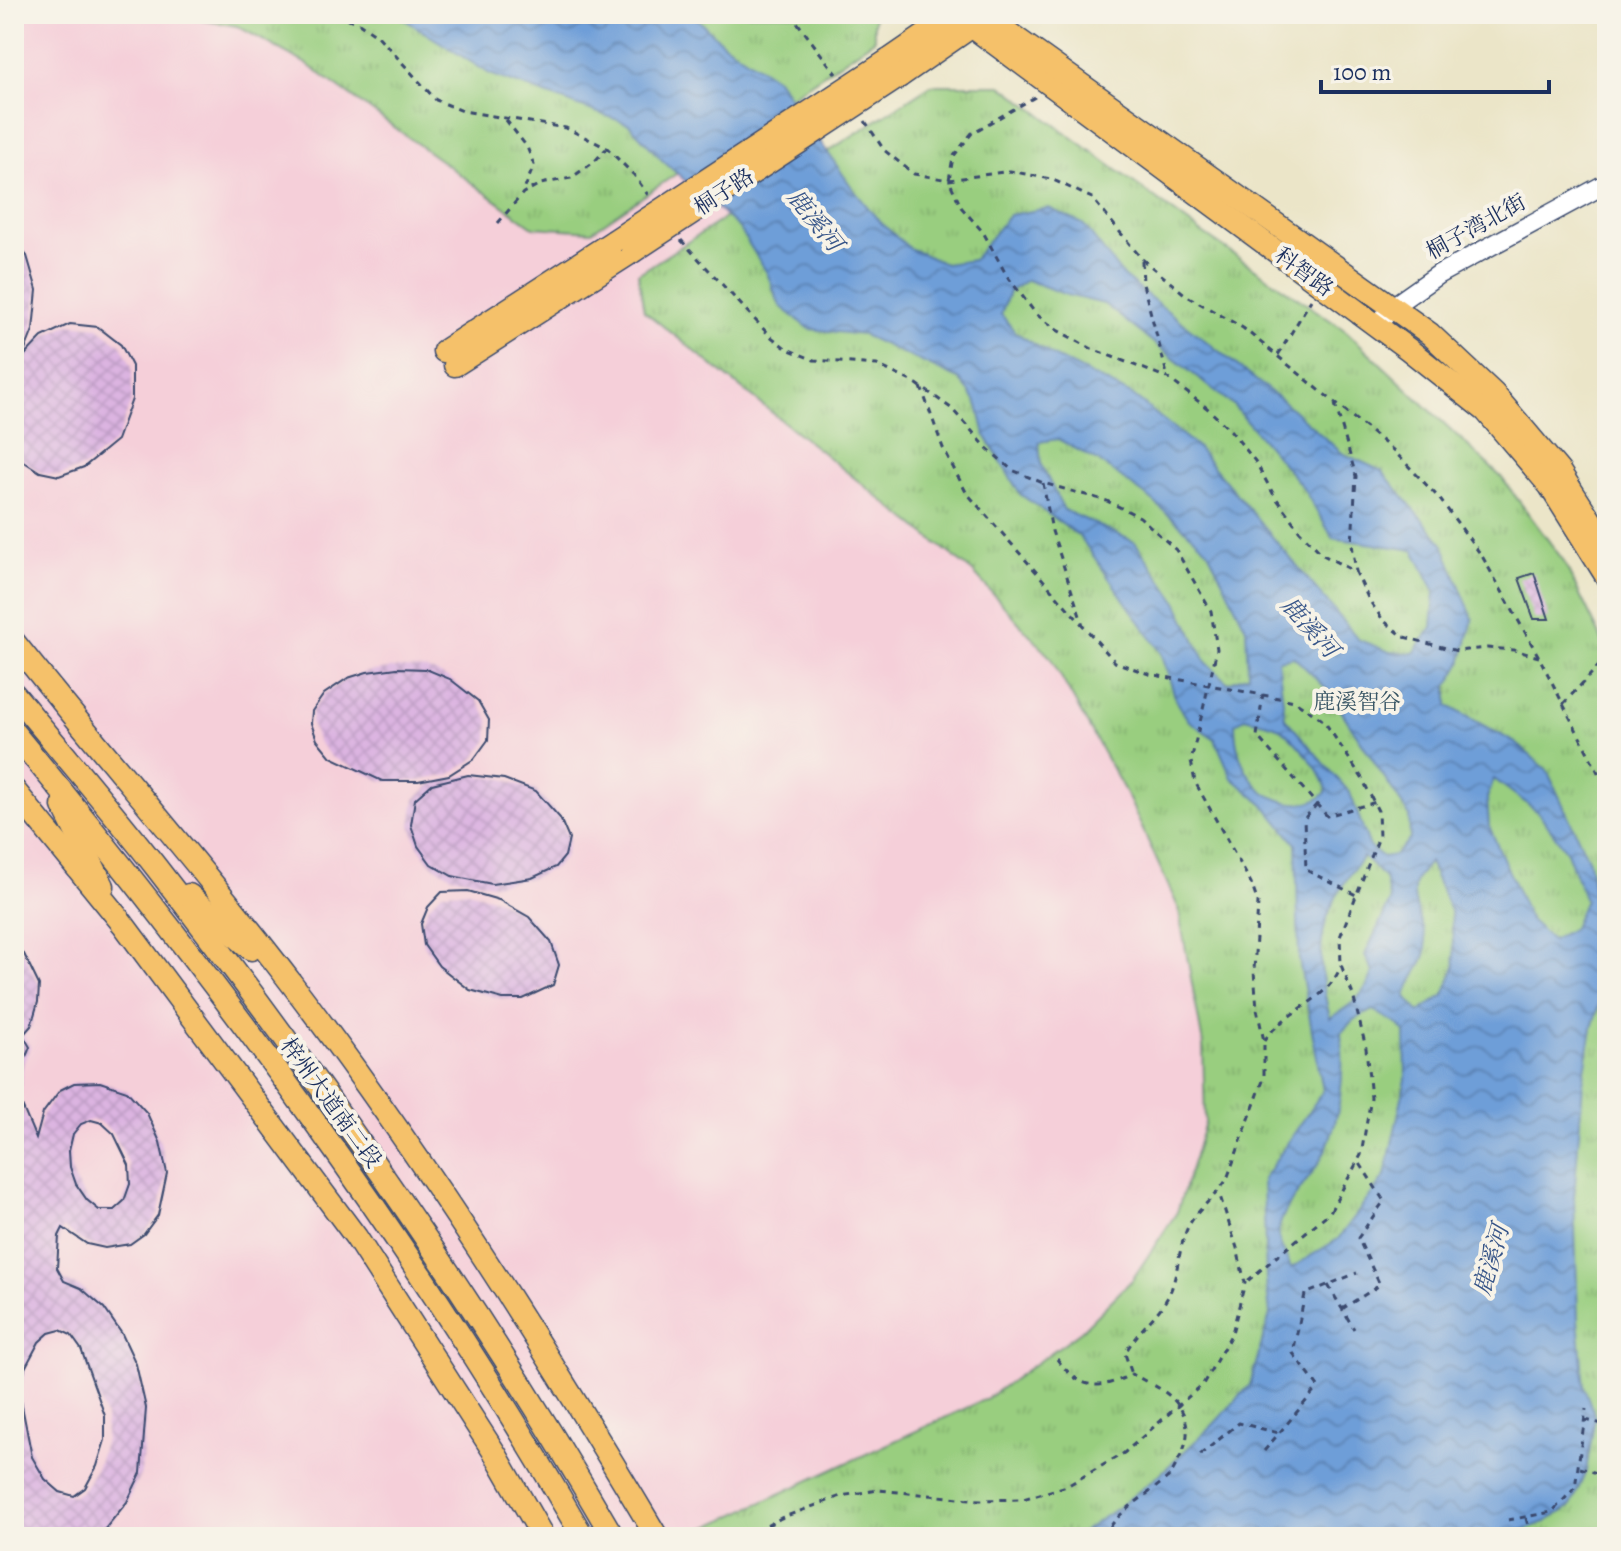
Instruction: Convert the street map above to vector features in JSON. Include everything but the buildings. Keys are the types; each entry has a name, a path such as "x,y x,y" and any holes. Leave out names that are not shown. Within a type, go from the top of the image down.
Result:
{"main road":[{"name":"桐子路","path":"450,358 971,16"},
{"name":"科智路","path":"971,16 1053,87 1321,284 1486,411 1550,486 1607,577"},
{"name":"科智路","path":"971,16 1430,334 1494,394 1559,471 1607,546"},
{"path":"14,642 291,983 436,1183 567,1386 657,1537"},
{"name":"梓州大道南二段","path":"14,694 154,865 262,1006 404,1204 554,1434 613,1537"},
{"name":"梓州大道南二段","path":"14,733 218,990 380,1215 532,1448 583,1537"},
{"path":"44,769 123,924"},
{"path":"14,790 123,924 356,1237 496,1455 543,1537"},
{"path":"154,865 291,983"}],"street":[{"name":"桐子湾北街","path":"1377,326 1392,307 1439,274 1607,183"}],"path":[{"path":"789,14 826,58 842,83"},
{"path":"1053,87 972,133 953,157 949,180 961,207 983,232 1007,276 1036,314 1057,330 1092,349 1168,378 1207,408 1255,461 1274,495 1307,538 1323,555 1356,572"},
{"path":"498,223 523,193 534,165 527,147 506,120"},
{"path":"865,120 884,150 914,174 949,180 1010,171 1051,179 1092,198 1142,259 1187,296 1243,328 1393,450 1439,498 1482,556 1539,657 1607,790"},
{"path":"523,193 540,184 571,178 594,162 607,148"},
{"path":"1142,259 1143,284 1168,378"},
{"path":"1278,355 1321,284"},
{"path":"921,387 943,448 966,492 1115,662 1149,674 1208,687 1295,701 1324,721 1376,802 1379,837 1340,937 1341,965 1336,981 1274,1026 1264,1041"},
{"path":"1334,400 1356,476 1352,544 1356,572 1383,620 1404,637 1457,651 1487,648 1514,650 1539,657"},
{"path":"988,449 1012,470 1043,483 1107,501 1140,517 1176,550 1211,611 1217,649 1191,761 1195,782 1251,883 1258,903 1254,971 1257,1009 1264,1041 1264,1078 1227,1179 1219,1193 1188,1227 1168,1296 1133,1338 1125,1354 1132,1374 1166,1391 1182,1409 1187,1425 1185,1448 1170,1476 1128,1507 1104,1537"},
{"path":"1043,483 1052,531 1085,629"},
{"path":"1563,704 1607,657"},
{"path":"1263,694 1257,736 1327,816 1376,802"},
{"path":"1317,804 1304,819 1306,870 1356,895"},
{"path":"1245,1283 1330,1212 1358,1161 1371,1098 1366,1048 1353,995 1341,965"},
{"path":"1342,1309 1380,1285 1358,1238 1384,1201 1358,1161"},
{"path":"746,1537 781,1518 841,1496 878,1490 980,1500 1023,1499 1067,1486 1124,1453 1203,1384 1232,1333 1245,1283 1219,1193"},
{"path":"1264,1451 1318,1387 1293,1353 1305,1294 1357,1273"},
{"path":"1328,1285 1354,1329"},
{"path":"1057,1359 1066,1372 1081,1384 1109,1386 1132,1374"},
{"path":"1508,1520 1552,1512 1575,1488 1586,1409"},
{"path":"1585,1420 1607,1425"},
{"path":"1200,1455 1239,1423 1279,1433"},
{"path":"1578,1468 1607,1476"},
{"path":"1526,1517 1531,1537"},
{"path":"1597,1537 1607,1524"}],"shaded area":[{"path":"14,14 396,14 663,161 739,228 1299,960 1032,1537 14,1537"}],"green space":[{"path":"166,14 874,14 874,40 592,231 533,227 305,63 237,26"},
{"name":"鹿溪智谷","path":"931,85 1001,85 1201,232 1346,331 1501,477 1563,560 1607,650 1607,1537 686,1537 986,1399 1081,1331 1132,1280 1177,1212 1205,1123 1203,1044 1178,907 1128,797 1050,657 973,572 644,311 638,274"}],"water":[{"name":"鹿溪河","path":"396,14 692,14 724,44 777,79 853,189 879,221 909,248 945,264 973,260 1009,215 1049,208 1083,224 1123,276 1285,403 1342,453 1382,471 1443,544 1473,619 1461,664 1448,686 1448,706 1516,743 1547,770 1589,861 1596,903 1607,931 1607,976 1592,1028 1583,1083 1574,1197 1578,1319 1584,1387 1595,1417 1586,1471 1571,1506 1546,1522 1501,1537 1032,1537 1081,1533 1120,1506 1213,1425 1250,1385 1270,1314 1263,1179 1323,1091 1299,960 1296,844 1267,808 1232,778 1215,739 1188,720 1176,700 1161,652 1080,537 1020,494 985,435 978,406 959,379 863,335 810,329 780,306 767,273 739,228 663,161 629,124 490,74","holes":["1027,280 1067,295 1104,304 1233,405 1301,485 1333,538 1414,550 1435,592 1432,627 1414,653 1390,652 1359,640 1196,446 1132,395 1055,357 1015,332 1001,314 1009,292","1058,439 1098,461 1153,501 1207,549 1246,628 1248,675 1228,683 1206,662 1177,602 1135,542 1064,510 1041,465 1039,442","1294,657 1326,688 1409,815 1410,839 1395,855 1383,857 1370,847 1350,793 1285,718 1278,660","1244,718 1275,726 1298,745 1314,765 1327,791 1320,798 1301,803 1271,796 1255,783 1246,770 1238,747 1235,724","1494,779 1538,812 1567,852 1585,900 1573,928 1552,940 1530,920 1489,826 1487,798","1363,857 1385,878 1390,901 1365,955 1373,972 1370,980 1356,999 1330,1018 1321,951 1323,933 1336,896","1429,862 1451,913 1455,966 1444,995 1419,1012 1406,997 1426,951 1425,934 1415,900 1416,880","1373,1010 1400,1026 1405,1032 1406,1079 1385,1176 1338,1239 1291,1268 1280,1243 1279,1229 1287,1209 1328,1145 1342,1081 1341,1033 1353,1020"]}]}
